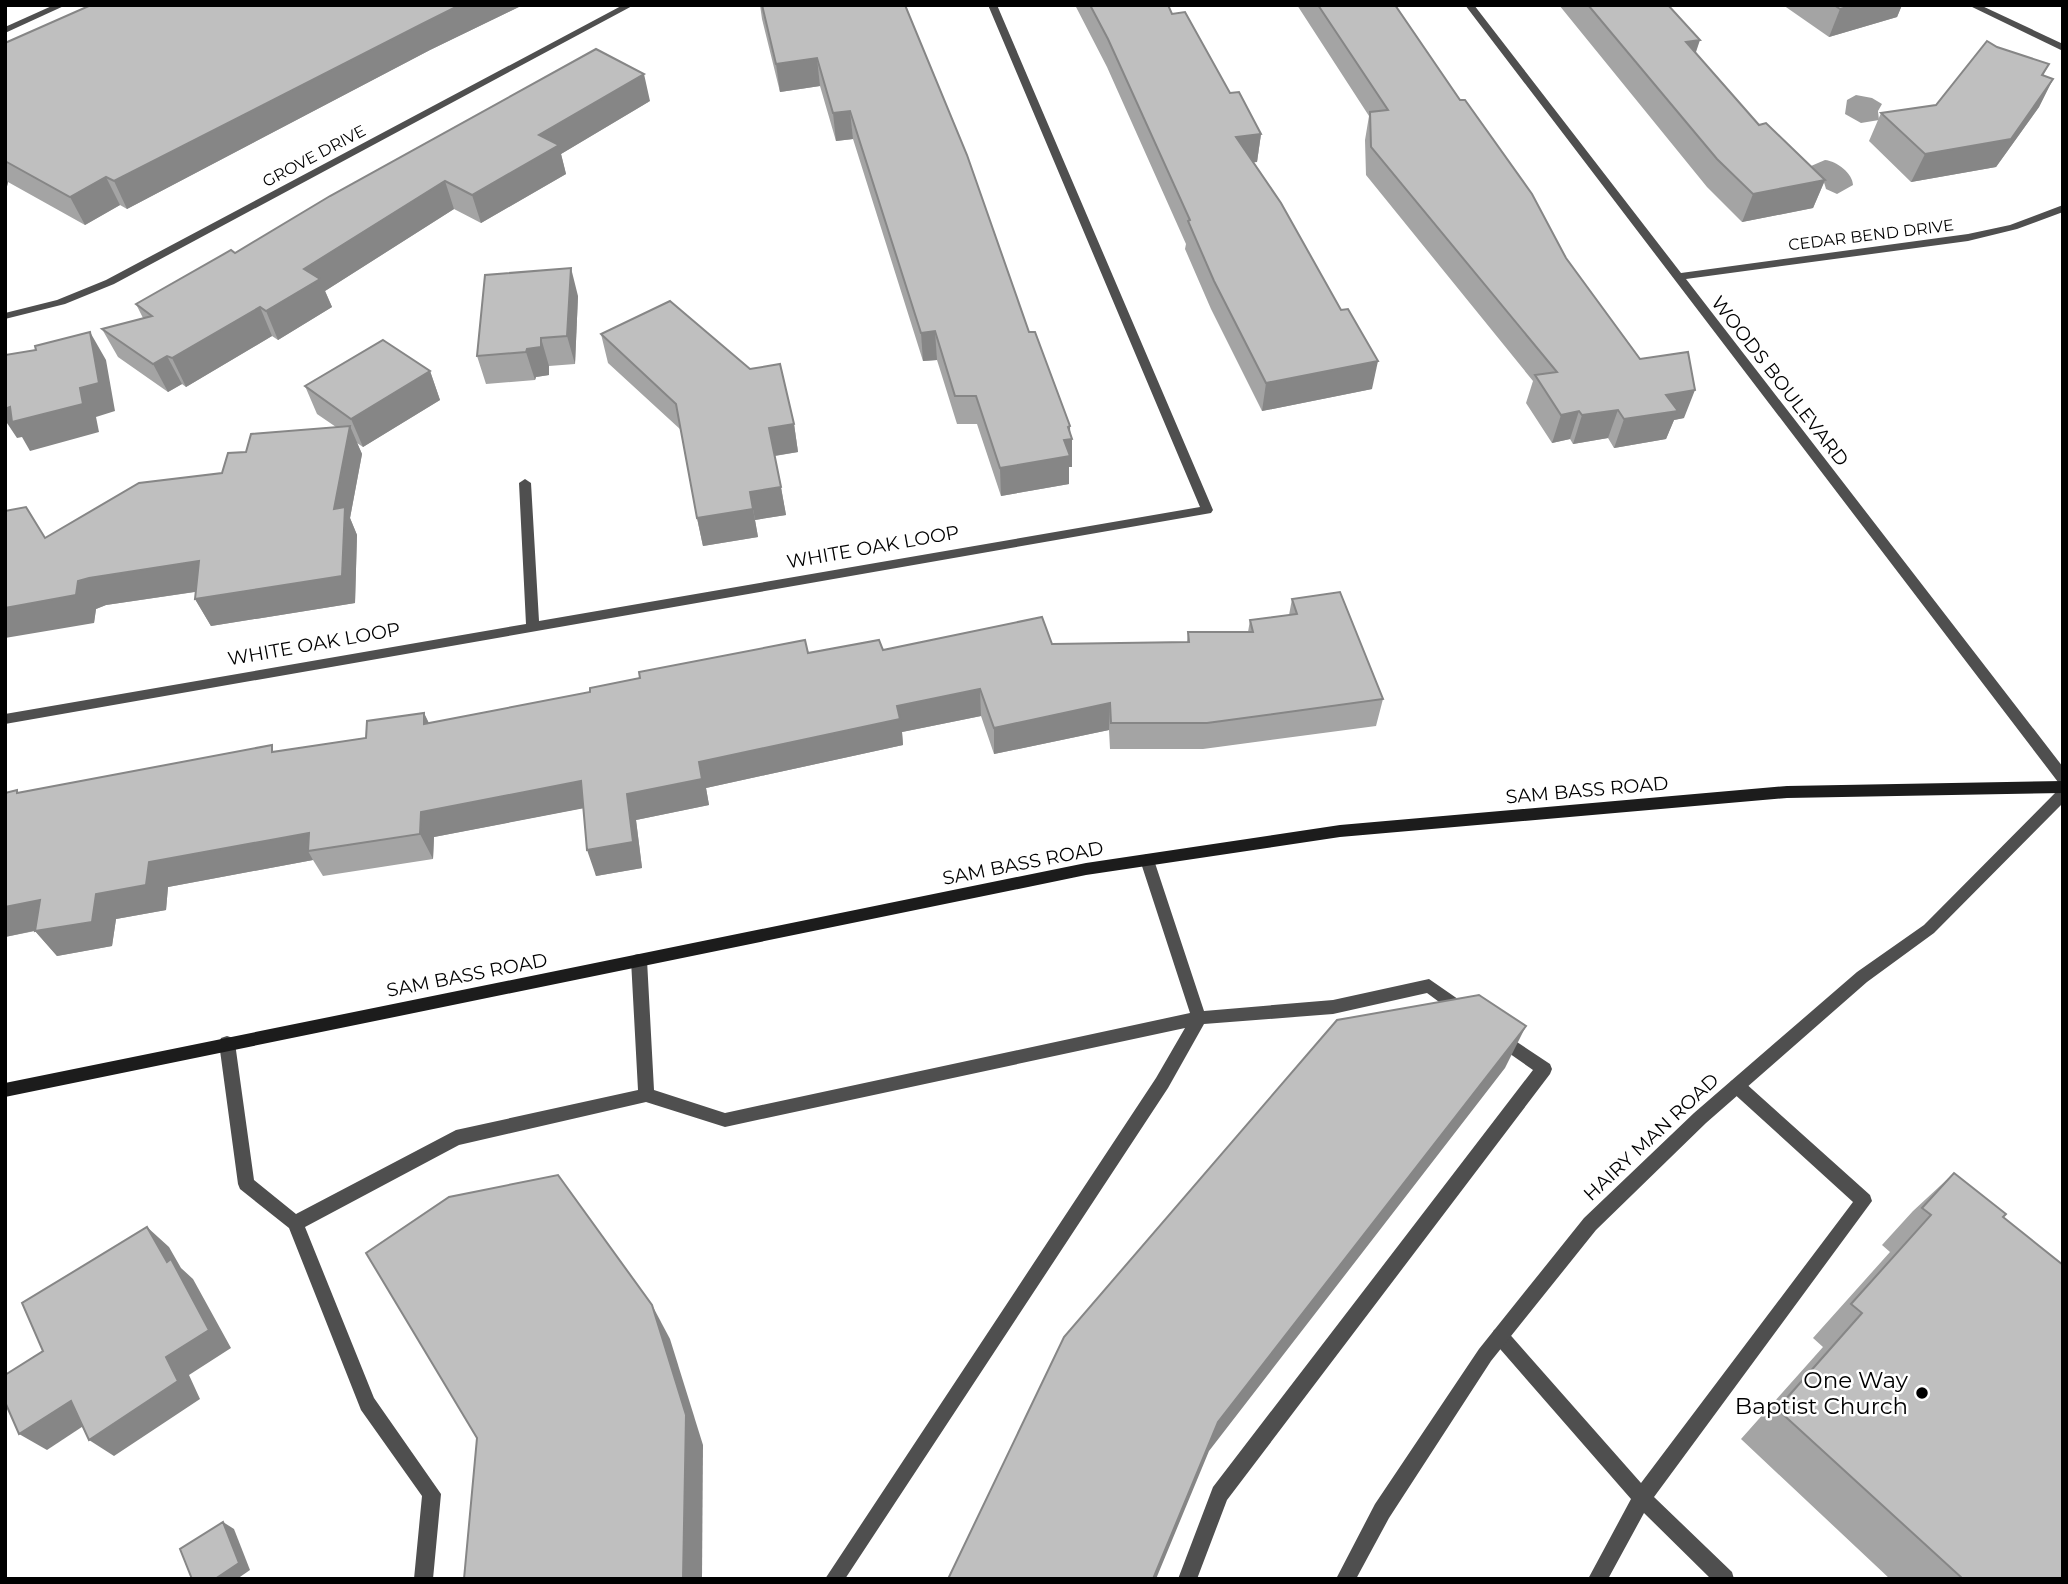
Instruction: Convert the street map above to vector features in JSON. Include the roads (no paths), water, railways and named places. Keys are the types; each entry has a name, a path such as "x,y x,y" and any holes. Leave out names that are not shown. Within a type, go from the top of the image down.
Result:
{"main road":[{"name":"SAM BASS ROAD","path":"5,1090 1086,869 1340,831 1787,792 2063,787"}],"street":[{"path":"5,30 62,5"},
{"name":"GROVE DRIVE","path":"5,316 61,302 110,282 630,5"},
{"name":"WHITE OAK LOOP","path":"5,719 533,625 1207,510 992,5"},
{"name":"WOODS BOULEVARD","path":"1469,5 2063,778"},
{"path":"1972,5 2020,31 2063,48"},
{"name":"CEDAR BEND DRIVE","path":"1678,277 1871,250 1981,238 2028,224 2063,208"},
{"path":"525,483 533,625"},
{"name":"HAIRY MAN ROAD","path":"1345,1579 1382,1511 1500,1336 1590,1224 1737,1086 1863,977 1929,929 2063,794"},
{"path":"834,1579 1162,1083 1199,1018 1147,860"},
{"path":"639,960 646,1095"},
{"path":"295,1223 456,1138 646,1095 725,1120 1199,1018 1333,1007 1429,986 1545,1069 1220,1494 1187,1579"},
{"path":"227,1043 246,1184 295,1223 367,1404 432,1494 423,1579"},
{"path":"1597,1579 1642,1498 1864,1201 1737,1086"},
{"path":"1500,1336 1642,1498 1725,1579"}],"place":[{"name":"One Way Baptist Church","path":"1922,1393"}]}
